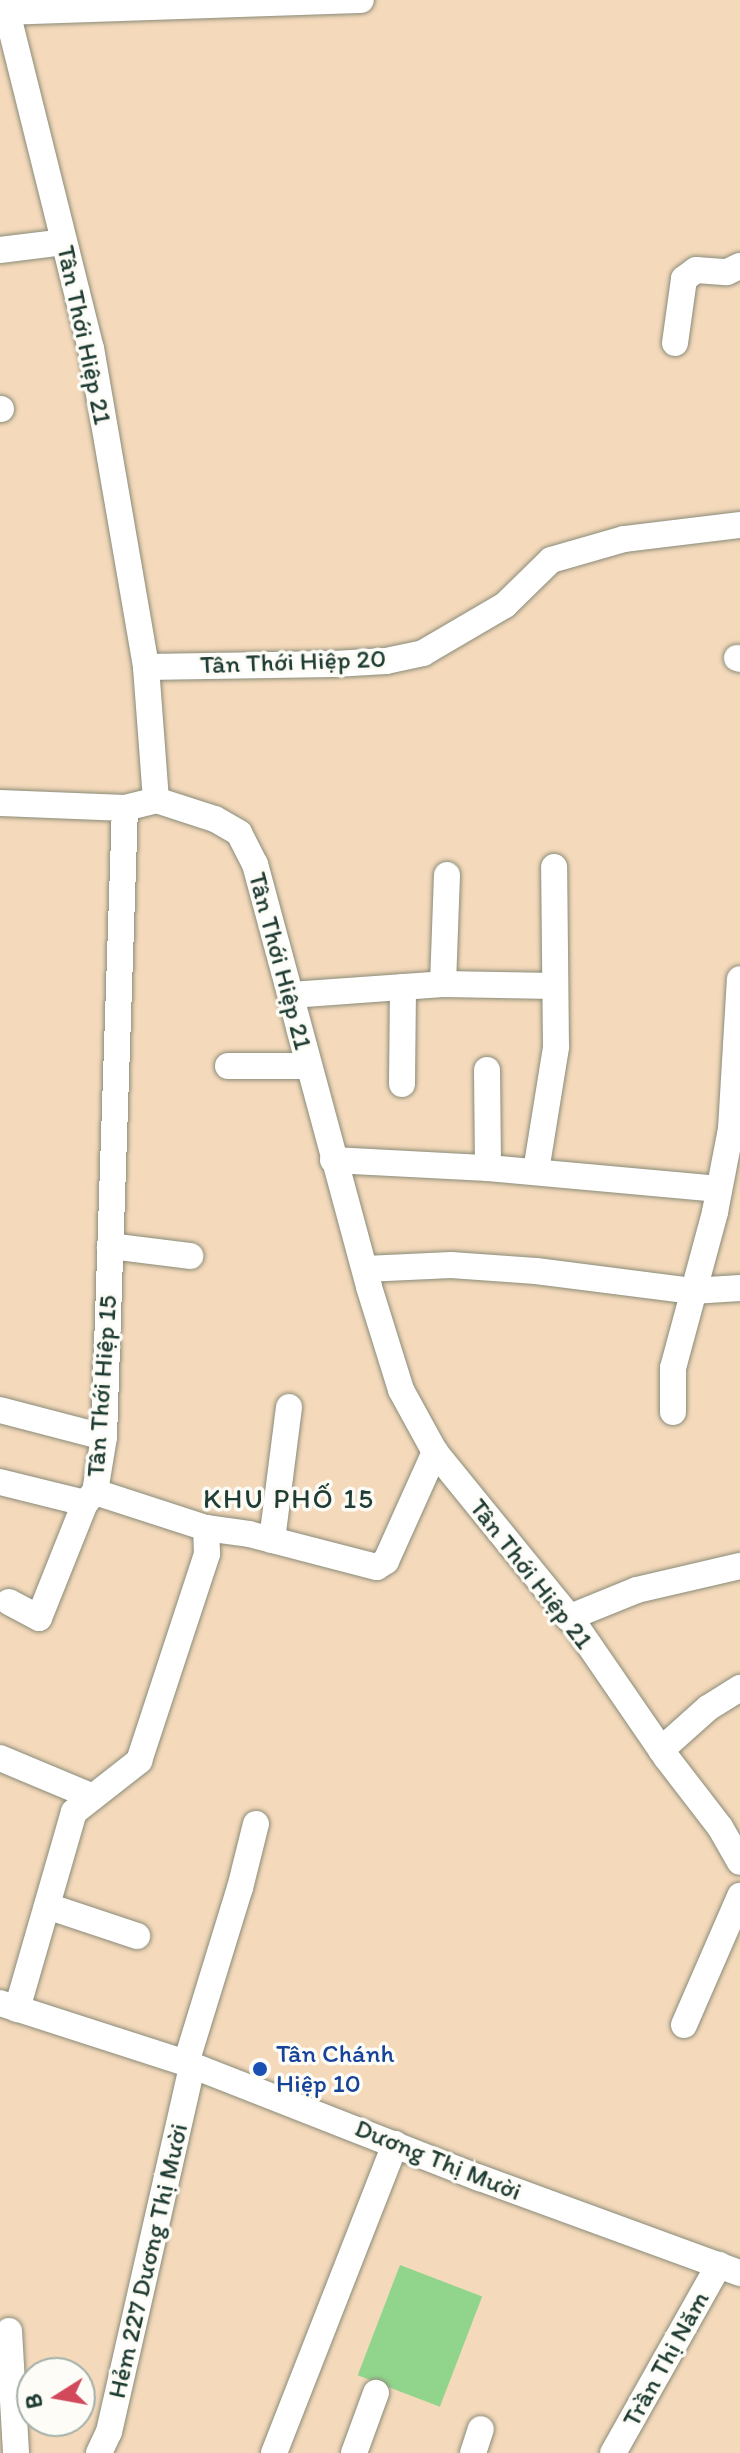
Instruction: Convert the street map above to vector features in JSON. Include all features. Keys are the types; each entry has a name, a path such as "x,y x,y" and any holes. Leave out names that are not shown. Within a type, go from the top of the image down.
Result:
{"street":[{"path":"3,8 361,0"},
{"name":"Tân Thới Hiệp 21","path":"3,8 91,348 146,667 156,800 215,819 239,833 255,864 333,1160 401,1390 435,1452 568,1618 661,1750 730,1822 740,1862"},
{"path":"0,250 64,242"},
{"path":"675,343 684,279 696,270 727,272 740,266"},
{"name":"Tân Thới Hiệp 20","path":"146,667 334,664 386,661 423,653 505,605 551,560 624,539 740,525"},
{"path":"0,803 125,808 156,800"},
{"name":"Tân Thới Hiệp 15","path":"125,808 104,1437 90,1497 206,1528 272,1540 377,1567 386,1561 435,1452"},
{"path":"536,1171 556,1047 554,867"},
{"path":"443,984 447,875"},
{"path":"673,1412 673,1368 719,1189 731,1129 740,979"},
{"path":"291,995 443,984 555,986"},
{"path":"402,1084 403,987"},
{"path":"228,1066 309,1066"},
{"path":"487,1070 488,1168"},
{"path":"333,1160 536,1171 719,1189"},
{"path":"110,1246 190,1256"},
{"path":"365,1269 451,1265 536,1271 692,1291 740,1288"},
{"path":"272,1540 289,1407"},
{"path":"0,1410 104,1437"},
{"path":"0,1482 90,1497 39,1618 9,1602"},
{"path":"8,2006 47,1906 74,1812 139,1761 207,1554 206,1528"},
{"path":"568,1618 637,1590 740,1566"},
{"path":"661,1750 708,1708 740,1688"},
{"path":"0,1758 91,1796"},
{"name":"Hẻm 227 Dương Thị Mười","path":"99,2453 109,2432 189,2065 256,1824"},
{"path":"684,2025 740,1896"},
{"path":"47,1906 137,1936"},
{"name":"Dương Thị Mười","path":"8,2006 189,2065 480,2178 729,2269"},
{"path":"274,2453 395,2144"},
{"name":"Trần Thị Năm","path":"613,2453 729,2269"},
{"path":"9,2331 16,2453"},
{"path":"354,2453 376,2393"}],"green space":[{"path":"400,2265 482,2297 440,2407 358,2375"}],"place":[{"name":"Tân Chánh Hiệp 10","path":"260,2069"}],"district":[{"name":"KHU PHỐ 15","path":"289,1498"}]}
